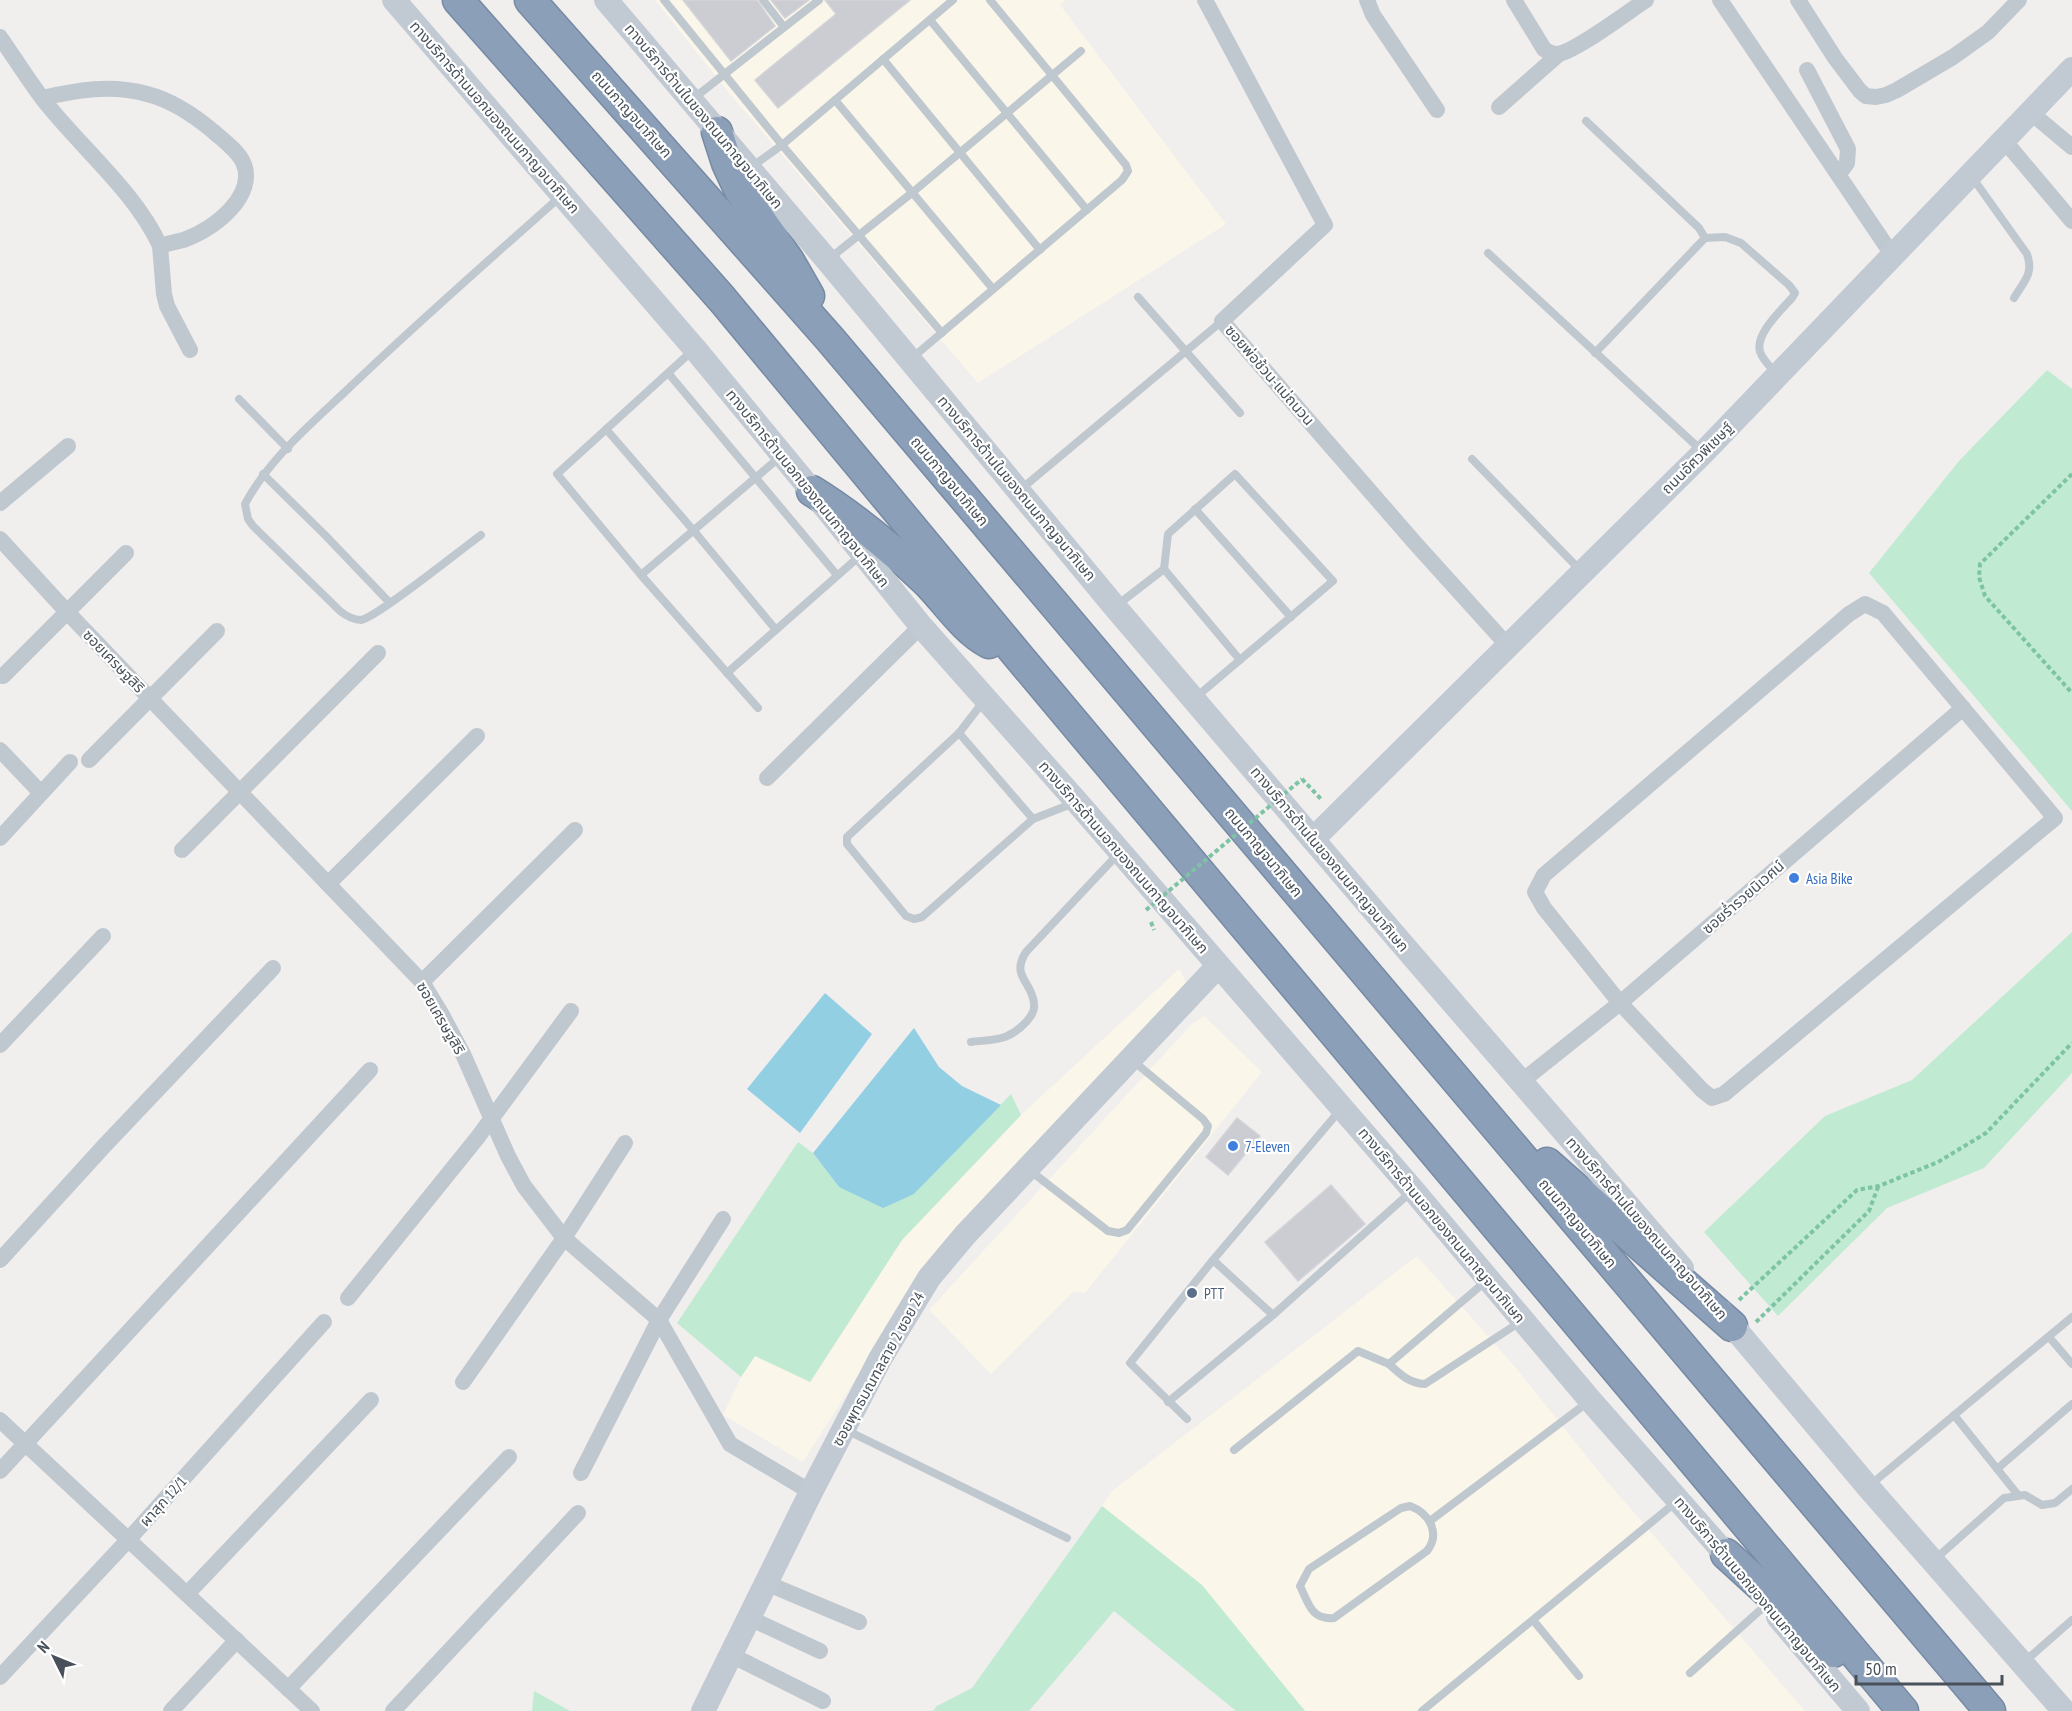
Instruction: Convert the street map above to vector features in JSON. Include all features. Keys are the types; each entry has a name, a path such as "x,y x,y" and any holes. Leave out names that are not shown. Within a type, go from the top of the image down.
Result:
{"highway":[{"path":"458,0 722,299 1019,657 1903,1711"},
{"name":"ถนนกาญจนาภิเษก","path":"530,0 830,339 1990,1711"},
{"path":"717,132 727,163 740,191 789,261 830,339"},
{"path":"812,491 846,512 885,544 929,584 974,633 1019,657"},
{"path":"1470,1096 1732,1326"},
{"path":"1726,1554 1897,1711"}],"main road":[{"name":"ทางบริการด้านนอกของถนนกาญจนาภิเษก","path":"394,0 694,349 921,626 1077,802 1413,1190 1858,1711"},
{"name":"ทางบริการด้านในของถนนกาญจนาภิเษก","path":"606,0 827,260 1115,607 1868,1487 2064,1711"},
{"name":"ถนนอัศวพิเชษฐ์","path":"1313,839 1703,453 2072,69"},
{"name":"ซอยพุทธมณฑลสาย 2 ซอย 24","path":"703,1711 811,1492 880,1359 929,1278 964,1235 1218,966"}],"street":[{"name":"ซอยพ่อช้วน-แม่ถนวน","path":"1205,0 1325,225 1222,321 1508,646"},
{"path":"1368,0 1373,15 1437,110"},
{"path":"1514,0 1544,49 1550,54 1559,54"},
{"path":"1499,107 1559,54 1574,48 1646,0"},
{"path":"1720,0 1893,256"},
{"path":"1798,0 1834,58 1860,91 1866,96 1876,97 1897,90 1953,57 1988,32 2019,0"},
{"path":"0,37 42,98 131,201 152,229 160,246 167,306 190,350"},
{"path":"1807,70 1848,149 1847,163 1839,174"},
{"path":"42,98 82,89 115,88 148,94 191,115 235,151 247,177 242,194 207,229 187,239 160,246"},
{"path":"2030,112 2072,147"},
{"path":"2003,139 2072,221"},
{"path":"0,503 68,446"},
{"name":"ซอยเศรษฐสิริ","path":"0,539 422,982 463,1054 490,1118 524,1186 564,1238 659,1320 730,1444 811,1492"},
{"path":"3,676 126,553"},
{"path":"1865,604 1883,613 2055,818 1724,1094 1712,1098 1702,1090 1620,1003 1544,908 1535,892 1544,875 1849,614 1865,604"},
{"path":"767,778 921,626"},
{"path":"89,760 217,631"},
{"path":"182,850 378,653"},
{"name":"ซอยร่ำรวยนิเวศน์","path":"1521,1082 1620,1003 1963,708"},
{"path":"328,884 477,735"},
{"path":"0,750 41,793"},
{"path":"0,838 70,762"},
{"path":"422,982 575,830"},
{"path":"0,1045 103,936"},
{"path":"0,1260 105,1145 273,968"},
{"path":"348,1298 467,1151 571,1011"},
{"path":"0,1471 370,1070"},
{"path":"463,1382 564,1238 625,1143"},
{"path":"581,1473 659,1320 723,1219"},
{"name":"ผาสุก 12/1","path":"0,1677 129,1539 324,1322"},
{"path":"187,1594 371,1400"},
{"path":"0,1420 312,1711"},
{"path":"288,1689 509,1457"},
{"path":"393,1711 578,1513"},
{"path":"766,1583 859,1622"},
{"path":"749,1618 820,1651"},
{"path":"171,1711 237,1640"},
{"path":"731,1655 823,1701"}],"lane":[{"path":"664,0 782,145 942,333"},
{"path":"763,0 784,27"},
{"path":"691,100 819,0"},
{"path":"748,169 782,145 952,0"},
{"path":"910,360 1122,180 1128,171 1126,165 990,0"},
{"path":"930,20 1087,210"},
{"path":"827,260 913,192 1081,51"},
{"path":"883,59 1040,250"},
{"path":"835,100 993,289"},
{"path":"1586,121 1699,228 1705,238"},
{"path":"1970,175 2027,254 2031,272 2014,298"},
{"path":"482,535 390,603 371,616 360,620 346,615 253,526 248,519 245,504 263,474 383,355 561,195"},
{"path":"1595,353 1705,238 1725,237 1741,243 1790,285 1795,293 1764,332 1759,342 1759,352 1777,376"},
{"path":"1488,253 1703,453"},
{"path":"1138,297 1240,413"},
{"path":"1019,491 1222,321"},
{"path":"694,349 557,474 641,575 758,708"},
{"path":"669,374 837,575"},
{"path":"239,399 288,449"},
{"path":"606,429 776,630"},
{"path":"641,575 782,455"},
{"path":"1472,459 1583,572"},
{"path":"263,474 390,603"},
{"path":"1115,607 1164,569 1168,534 1235,474 1333,581 1195,698"},
{"path":"1195,509 1291,617"},
{"path":"727,673 862,554"},
{"path":"1164,569 1240,660"},
{"path":"986,698 958,733 848,837 847,844 906,916 914,919 922,917 1033,819 1077,802"},
{"path":"958,733 1033,819"},
{"path":"971,1042 1007,1038 1020,1029 1030,1017 1035,1003 1019,971 1020,961 1119,853"},
{"path":"1027,1168 1108,1231 1119,1233 1127,1230 1206,1133 1208,1126 1203,1119 1129,1058"},
{"path":"1186,1419 1130,1363 1213,1260 1342,1108"},
{"path":"1168,1402 1273,1315 1413,1190"},
{"path":"1213,1260 1273,1315"},
{"path":"1389,1364 1488,1280"},
{"path":"1868,1487 2072,1317"},
{"path":"1234,1450 1358,1351 1389,1364 1413,1383 1425,1384 1522,1320"},
{"path":"2049,1337 2072,1364"},
{"path":"1430,1521 1590,1400"},
{"path":"1997,1469 2072,1404"},
{"path":"1954,1415 2018,1496"},
{"path":"844,1429 1067,1538"},
{"path":"1933,1561 2004,1498 2025,1495 2042,1505 2055,1503 2072,1490"},
{"path":"1422,1711 1678,1500"},
{"path":"1410,1506 1420,1510 1430,1521 1433,1539 1427,1551 1334,1618 1323,1619 1314,1614 1300,1586 1309,1569 1401,1508 1410,1506"},
{"path":"1690,1673 1767,1604"},
{"path":"1533,1620 1579,1676"},
{"path":"2023,1664 2072,1620"}],"path":[{"path":"2071,689 1985,596 1978,577 1980,564 2072,474"},
{"path":"1146,910 1302,779 1325,803"},
{"path":"1732,1326 1857,1190 1879,1186 1938,1162 1986,1133 2072,1043"},
{"path":"1732,1326 1869,1211 1879,1186"}],"shaded area":[{"path":"655,0 1066,0 1060,5 1226,224 978,383 730,94"},
{"path":"1179,969 1189,988 888,1328 803,1462 723,1415 741,1377 755,1356 811,1382 902,1240 1021,1115"},
{"path":"1204,1016 1262,1072 1085,1293 1073,1292 991,1374 929,1310 1191,1025"},
{"path":"1417,1256 1516,1368 1604,1478 1805,1711 1305,1711 1202,1585 1102,1506 1112,1491"}],"green space":[{"path":"2047,370 2072,389 2072,811 1869,573 1959,461"},
{"path":"2072,932 2072,1073 1984,1168 1887,1208 1778,1316 1704,1232 1825,1116 1912,1080"},
{"path":"1011,1094 1021,1115 902,1240 810,1382 755,1356 741,1377 677,1323 798,1142 813,1153 839,1187 914,1194"},
{"path":"1102,1506 1202,1585 1305,1711 1236,1711 1114,1611 1029,1711 933,1711 937,1706 972,1688"},
{"path":"534,1691 570,1711 532,1711"}],"water":[{"path":"825,993 872,1034 800,1133 747,1089"},
{"path":"914,1028 939,1067 962,1086 1001,1105 914,1194 883,1208 839,1187 813,1153"}],"building":[{"path":"683,0 757,0 775,26 731,61"},
{"path":"771,0 809,0 785,18"},
{"path":"825,0 910,0 778,108 755,80 836,14"},
{"name":"7-Eleven","path":"1237,1118 1260,1136 1228,1175 1206,1157"},
{"path":"1331,1185 1365,1224 1298,1281 1265,1242"}],"place":[{"name":"Asia Bike","path":"1794,878"},
{"name":"7-Eleven","path":"1233,1146"},
{"name":"PTT","path":"1192,1293"}]}
